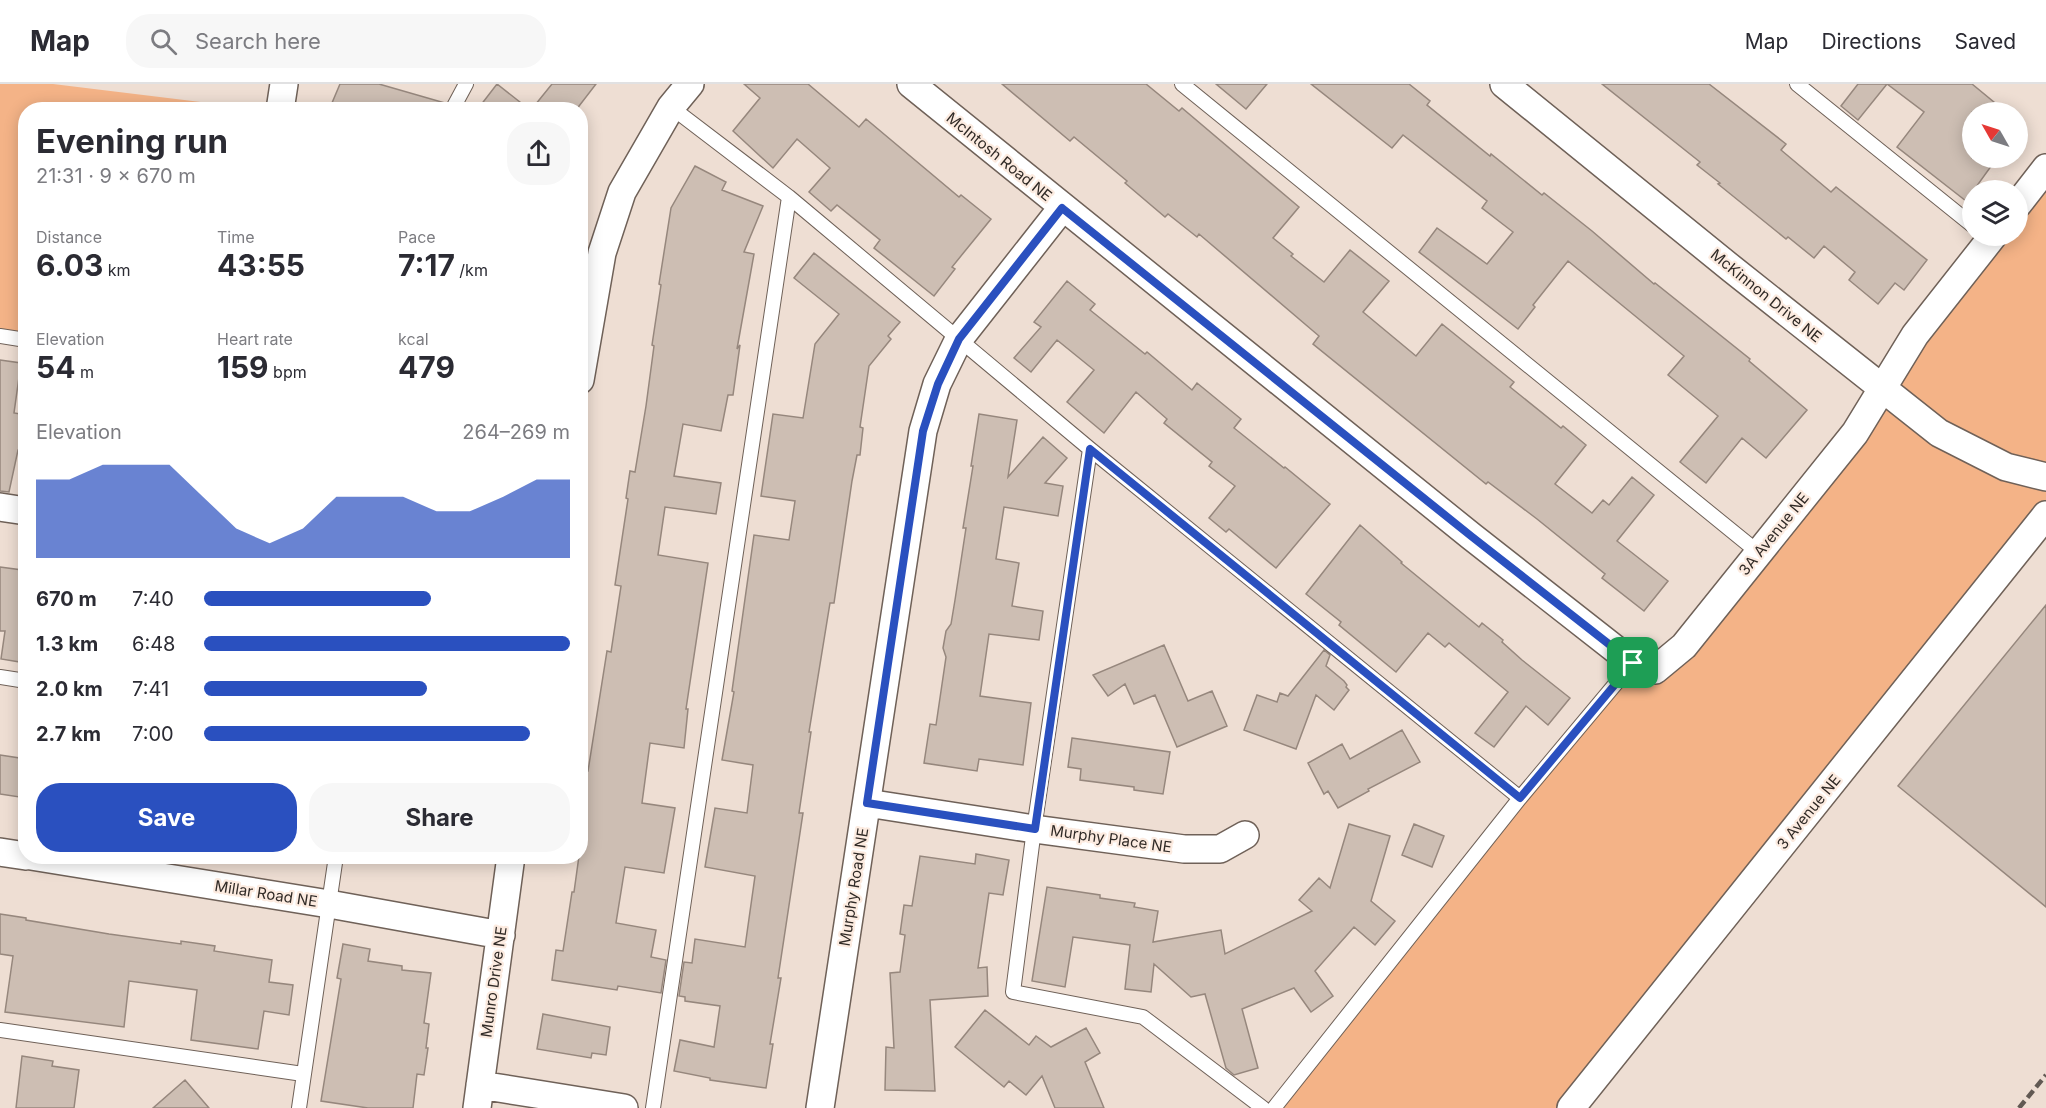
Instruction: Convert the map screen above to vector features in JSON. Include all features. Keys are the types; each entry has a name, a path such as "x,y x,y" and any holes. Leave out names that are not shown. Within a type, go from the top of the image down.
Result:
{"street":[{"path":"281,102 284,84"},
{"path":"588,294 592,251 622,192 671,107 690,84"},
{"name":"McIntosh Road NE","path":"911,84 1461,529 1644,667"},
{"name":"McKinnon Drive NE","path":"1504,84 1939,433 2006,467 2046,477"},
{"path":"2028,191 2046,168"},
{"name":"Murphy Road NE","path":"820,1108 923,431 938,384 959,339 1062,208"},
{"name":"3A Avenue NE","path":"1644,667 1684,646 1855,433 1915,335 1977,246"},
{"path":"0,507 18,510"},
{"name":"3 Avenue NE","path":"1571,1108 2046,515"},
{"name":"Murphy Place NE","path":"867,803 1184,849 1220,849 1245,835"},
{"path":"0,852 18,855"},
{"name":"Millar Road NE","path":"81,864 329,904 501,935"},
{"name":"Munro Drive NE","path":"478,1096 510,864"},
{"path":"478,1096 624,1108"}],"lane":[{"path":"456,102 466,84"},
{"path":"1182,84 1759,553"},
{"path":"1797,84 1962,216"},
{"path":"671,107 789,197 1090,449 1520,798"},
{"path":"653,1108 789,197"},
{"path":"0,336 18,339"},
{"path":"1090,449 1013,992 1143,1017 1263,1108"},
{"path":"1274,1108 1520,798 1644,667"},
{"path":"0,677 18,680"},
{"path":"298,1108 335,864"},
{"path":"0,1030 303,1074"}],"shaded area":[{"path":"0,84 53,84 201,102 18,102 18,339 0,336"},
{"path":"2046,168 2046,515 1571,1108 1274,1108 1633,663 1655,670 1985,246 2028,246 2028,191"}],"building":[{"path":"340,84 379,84 442,102 332,102"},
{"path":"497,84 520,102 483,102"},
{"path":"552,84 596,84 582,102 537,102"},
{"path":"744,84 808,84 859,127 866,119 959,197 961,195 991,219 952,267 955,269 934,296 874,248 880,240 837,205 831,211 809,192 830,168 797,139 773,168 733,131 760,98"},
{"path":"1002,84 1146,84 1179,111 1182,108 1299,207 1273,238 1293,254 1291,256 1324,282 1350,250 1389,281 1363,312 1416,356 1442,324 1514,382 1510,387 1586,445 1555,484 1592,513 1603,500 1609,505 1632,477 1654,495 1617,541 1668,581 1644,611 1602,578 1605,574 1537,519 1488,482 1486,484 1313,344 1319,336 1199,234 1197,237 1168,214 1165,217 1125,183 1127,181 1074,137 1070,141"},
{"path":"1216,84 1267,84 1246,109"},
{"path":"1311,84 1409,84 1430,101 1427,105 1490,156 1491,154 1592,231 1654,284 1750,359 1749,361 1807,410 1766,458 1742,438 1706,483 1680,462 1718,416 1668,375 1684,356 1568,261 1533,305 1535,307 1518,329 1419,252 1437,228 1487,264 1513,232 1482,208 1487,201 1403,135 1392,148"},
{"path":"1602,84 1709,84 1786,144 1781,150 1831,192 1836,187 1927,260 1904,290 1895,283 1878,304 1849,280 1855,272 1824,246 1814,258 1788,237 1786,239 1718,184 1720,183 1697,165 1700,162"},
{"path":"1858,84 1887,84 1858,120 1841,106"},
{"path":"1887,84 1972,84 1994,102 1962,102 1962,168 1990,168 1981,180 1962,180 1962,198 1897,147 1924,112"},
{"path":"695,166 726,182 722,190 763,206 744,252 754,254 737,349 740,345 733,395 728,395 721,431 683,424 674,476 721,483 716,514 665,507 658,555 708,563 686,709 688,709 684,748 650,743 642,803 675,808 664,873 625,867 616,923 656,930 651,957 666,960 661,993 618,986 617,990 552,980 556,950 563,951 578,864 588,864 588,771 607,651 611,652 621,586 615,585 628,499 626,498 630,471 635,472 646,406 661,285 659,284 671,208"},
{"path":"814,253 900,322 888,336 891,339 869,366 860,427 863,428 860,455 857,455 852,481 834,603 830,603 809,732 811,732 799,813 803,813 778,978 781,978 770,1044 773,1044 766,1088 710,1080 710,1078 674,1071 680,1040 714,1047 720,1006 685,1001 685,997 679,996 684,962 692,963 695,939 745,947 755,876 705,867 715,808 747,813 753,765 722,760 734,692 732,691 754,535 789,540 795,501 761,496 773,414 803,418 815,344 839,314 794,278"},
{"path":"1067,281 1095,304 1090,310 1145,354 1147,352 1192,390 1197,383 1241,419 1234,428 1330,504 1276,568 1229,529 1226,532 1209,518 1235,486 1209,466 1212,462 1164,423 1167,419 1136,392 1104,433 1067,402 1094,370 1057,340 1031,372 1014,358 1041,327 1034,322"},
{"path":"0,360 18,363 14,413 18,414 18,450 9,492 0,491"},
{"path":"979,414 1017,420 1008,477 1043,437 1067,458 1045,483 1063,486 1058,516 1004,507 996,559 1019,563 1012,606 1043,611 1039,640 989,634 980,696 1031,703 1023,765 979,759 977,771 924,763 930,724 936,725 946,657 943,648 946,631 951,624 955,600"},
{"path":"1360,525 1401,563 1479,627 1482,623 1522,660 1570,698 1548,725 1526,706 1494,747 1475,733 1508,692 1449,643 1445,647 1428,633 1396,672 1339,625 1341,622 1306,594"},
{"path":"0,567 18,569 18,662 1,659 5,631 0,631"},
{"path":"2046,605 2046,907 1898,786"},
{"path":"1164,645 1188,701 1212,691 1227,726 1177,747 1155,695 1134,704 1125,684 1108,696 1093,675"},
{"path":"1324,650 1330,655 1326,666 1344,681 1349,690 1334,710 1316,695 1296,749 1244,730 1257,695 1277,702 1280,693 1288,696"},
{"path":"1402,730 1420,762 1368,789 1369,791 1338,808 1328,791 1324,794 1308,763 1342,744 1350,759"},
{"path":"1072,738 1170,752 1163,794 1134,790 1134,787 1080,780 1081,769 1068,767"},
{"path":"0,755 18,758 18,797 0,794"},
{"path":"1349,824 1390,836 1371,901 1395,921 1375,945 1354,927 1315,971 1333,996 1311,1012 1294,988 1242,1009 1258,1068 1234,1075 1226,1068 1205,994 1191,997 1154,964 1151,992 1125,989 1130,945 1073,937 1065,987 1032,981 1047,887 1100,895 1100,898 1135,903 1134,907 1158,911 1153,942 1221,930 1225,954 1312,911 1299,900 1319,878 1330,888"},
{"path":"1414,824 1444,836 1432,867 1402,855"},
{"path":"976,854 1009,860 1003,895 989,893 978,968 987,967 988,996 930,1000 935,1091 885,1090 886,1047 894,1048 890,973 900,972 905,935 900,934 904,905 912,906 920,856 975,864"},
{"path":"0,914 109,934 181,944 181,941 215,946 214,951 272,960 269,982 293,985 289,1015 264,1011 258,1049 191,1040 197,990 129,981 124,1027 5,1012 13,956 0,954"},
{"path":"343,944 370,949 368,961 402,966 402,970 431,973 424,1023 429,1024 426,1048 428,1048 424,1075 417,1074 413,1108 368,1108 321,1101 341,979 337,978"},
{"path":"985,1010 1029,1045 1036,1036 1051,1047 1086,1028 1100,1053 1085,1062 1104,1108 1055,1108 1042,1076 1026,1095 1009,1081 1004,1087 955,1047"},
{"path":"543,1014 610,1027 606,1055 592,1053 591,1058 537,1049"},
{"path":"22,1056 53,1061 52,1066 79,1070 74,1108 16,1108"},
{"path":"185,1080 209,1108 153,1108"}],"railway":[{"path":"2019,1108 2046,1075"}],"route":[{"path":"1062,208 1633,663 1520,798 1090,449 1035,829 867,803 923,431 938,384 959,339 1062,208"}]}
